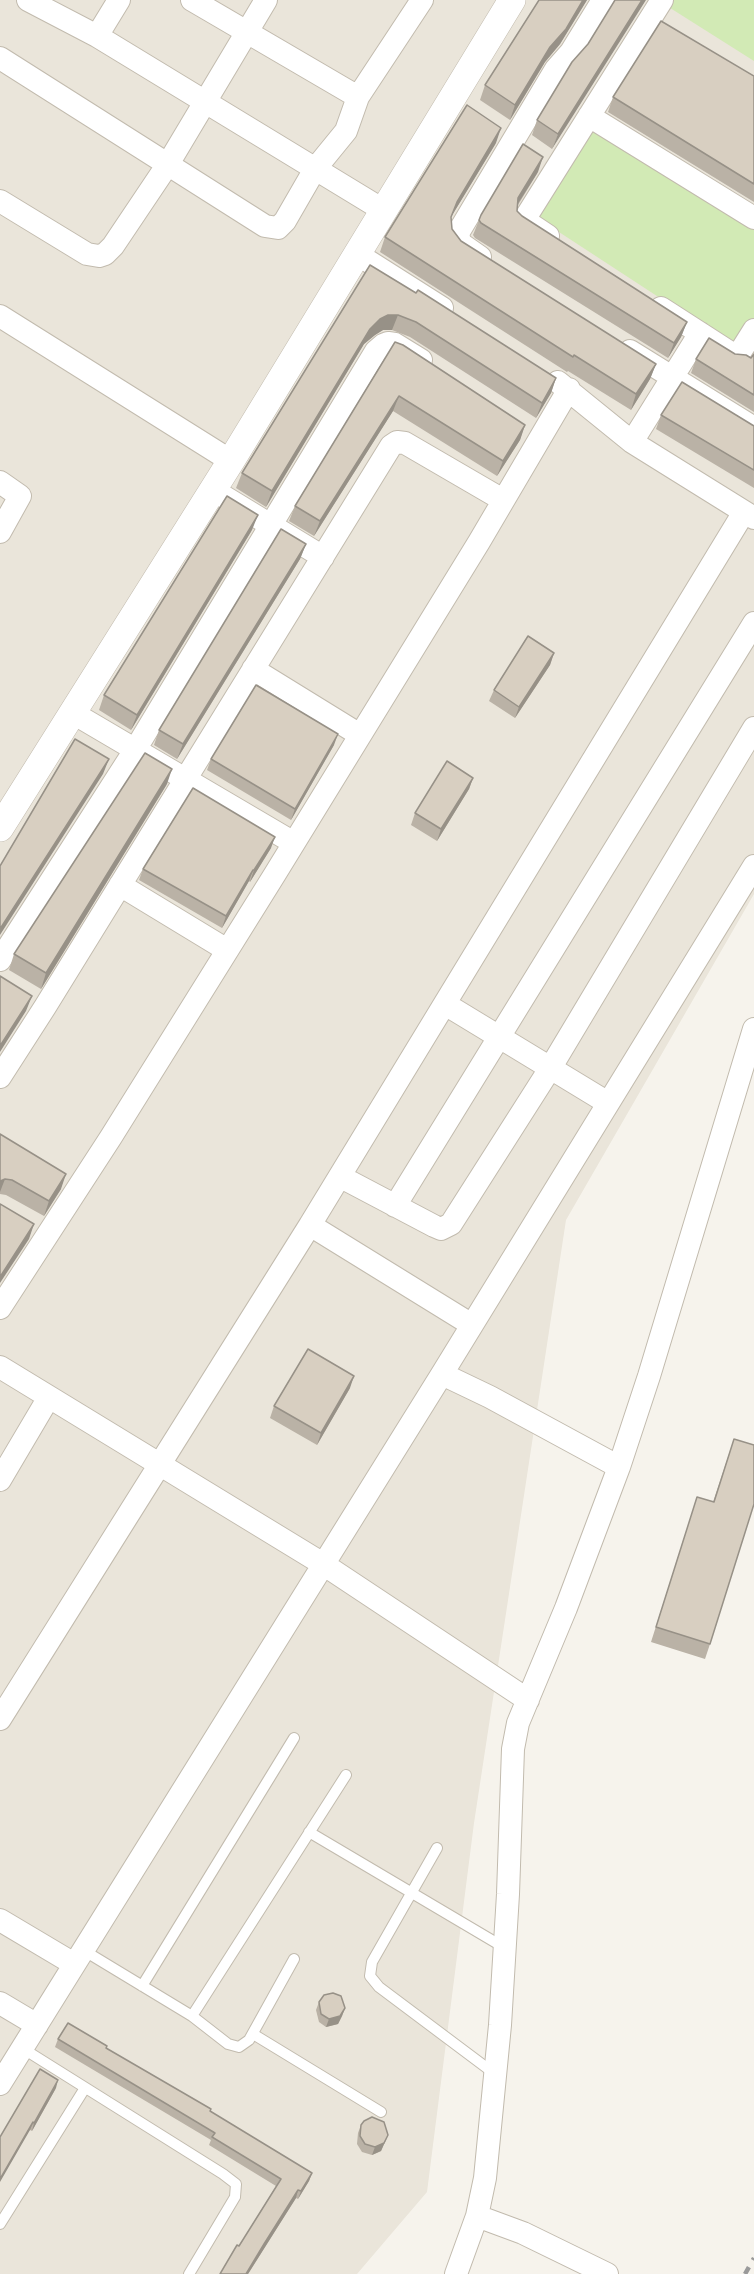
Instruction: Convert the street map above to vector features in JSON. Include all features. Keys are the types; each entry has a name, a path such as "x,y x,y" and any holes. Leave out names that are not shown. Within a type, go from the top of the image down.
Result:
{"street":[{"path":"28,0 97,36 383,210"},
{"path":"97,36 119,0"},
{"path":"192,0 358,97"},
{"path":"0,201 87,254 99,256 105,254 113,246 168,164 266,0"},
{"path":"0,58 265,226 278,228 285,221 315,169 346,131 358,97 422,0"},
{"path":"3,816 73,713 213,490 383,210 461,104 512,0"},
{"path":"563,245 524,220 527,149 556,69 571,52 603,0"},
{"path":"495,267 460,243 458,233 527,149 590,116 661,15"},
{"path":"590,116 754,218"},
{"path":"357,254 458,319"},
{"path":"641,295 746,362 754,330"},
{"path":"0,316 231,460"},
{"path":"632,442 699,333"},
{"path":"613,340 754,428"},
{"path":"0,960 135,750 273,526 376,351 382,345 395,344 442,374"},
{"path":"0,1719 341,1177 445,1004 749,515 632,442 569,389 539,370"},
{"path":"3,1297 39,1229 80,1183 111,1137 294,843 569,389"},
{"path":"521,424 540,437"},
{"path":"0,1077 36,1002 120,885 391,446 397,442 405,443 503,501"},
{"path":"0,482 20,496 0,532"},
{"path":"213,490 323,557"},
{"path":"395,1206 754,623"},
{"path":"253,669 360,735"},
{"path":"73,713 294,843"},
{"path":"341,1177 441,1229 452,1224 551,1067 754,728"},
{"path":"0,2084 754,867"},
{"path":"120,885 227,950"},
{"path":"445,1004 608,1103"},
{"path":"456,2274 477,2216 485,2178 506,1948 513,1749 518,1723 619,1467 649,1376 754,1029"},
{"path":"60,1172 80,1183"},
{"path":"310,1225 472,1325"},
{"path":"0,1367 323,1564 528,1700"},
{"path":"442,1374 490,1397 619,1467"},
{"path":"0,1480 49,1396"},
{"path":"0,1920 79,1957"},
{"path":"0,2003 37,2025"},
{"path":"477,2216 523,2233 607,2274"}],"lane":[{"path":"142,1986 294,1738"},
{"path":"192,2016 346,1775"},
{"path":"309,1832 506,1948"},
{"path":"437,1848 372,1962 370,1976 372,1981 495,2074"},
{"path":"79,1957 142,1986 192,2016 233,2047 244,2046 253,2034 294,1959"},
{"path":"253,2034 381,2112"},
{"path":"22,2048 236,2184 235,2197 189,2274"},
{"path":"0,2224 85,2088"}],"shaded area":[{"path":"0,0 754,0 754,894 566,1220 474,1823 427,2192 357,2274 0,2274"}],"green space":[{"path":"671,0 754,0 754,61 667,6"},
{"path":"591,124 754,225 754,318 735,347 536,217"}],"building":[{"path":"539,0 583,0 566,29 550,47 515,105 485,85"},
{"path":"615,0 642,0 558,134 537,120 572,62 588,44"},
{"path":"661,21 754,76 754,184 613,97"},
{"path":"467,105 501,128 457,202 451,217 452,229 461,241 656,364 636,394 574,355 573,357 385,237"},
{"path":"523,144 543,157 518,198 517,211 687,322 674,343 481,223 479,220 481,215"},
{"path":"370,265 416,293 418,290 556,378 542,403 416,322 398,315 388,315 370,329 272,491 242,473"},
{"path":"709,338 735,354 751,358 754,354 754,395 696,359"},
{"path":"395,342 525,425 503,461 399,396 320,521 295,506"},
{"path":"682,382 754,426 754,470 661,415"},
{"path":"227,496 258,515 137,715 104,695"},
{"path":"281,529 306,544 183,744 159,730"},
{"path":"528,636 554,653 519,707 494,690"},
{"path":"256,685 338,734 295,809 211,759"},
{"path":"75,739 109,759 0,929 0,866"},
{"path":"145,753 172,769 46,973 14,954"},
{"path":"447,761 473,778 441,829 415,813"},
{"path":"193,788 275,837 226,916 143,869"},
{"path":"0,976 32,996 0,1046"},
{"path":"0,1134 66,1174 49,1201 12,1180 0,1181"},
{"path":"0,1204 34,1224 0,1277"},
{"path":"308,1349 354,1376 321,1433 274,1406"},
{"path":"734,1439 754,1445 754,1504 710,1644 656,1627 697,1497 714,1502"},
{"path":"333,1993 341,1996 345,2008 340,2016 329,2019 321,2014 319,2002 324,1995"},
{"path":"68,2023 312,2173 301,2191 298,2190 246,2274 220,2274 281,2179 212,2137 215,2133 58,2039"},
{"path":"40,2069 58,2080 0,2179 0,2137"},
{"path":"372,2117 384,2122 388,2135 384,2143 375,2147 365,2144 360,2136 361,2125"}],"railway":[{"path":"745,2274 754,2258"}]}
